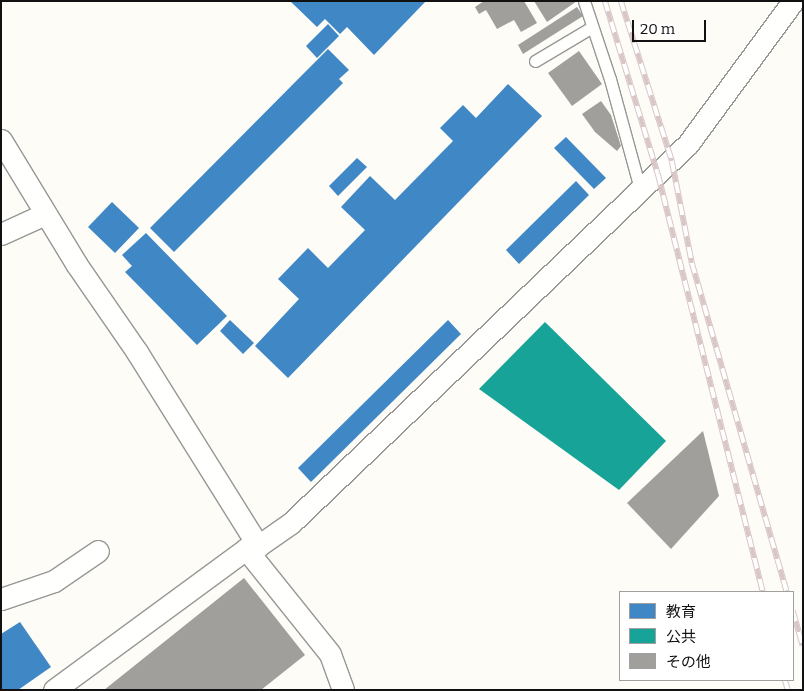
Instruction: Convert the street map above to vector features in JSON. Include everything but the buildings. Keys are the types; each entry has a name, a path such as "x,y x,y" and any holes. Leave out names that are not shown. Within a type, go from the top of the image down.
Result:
{"street":[{"path":"54,690 252,548 291,523 688,144 793,1"},
{"path":"1,140 45,214 137,352 252,548 330,654 343,690"},
{"path":"1,234 45,214"},
{"path":"1,599 54,581 98,551"}],"lane":[{"path":"584,1 640,190"},
{"path":"535,61 592,27"}],"railway":[{"path":"605,1 658,174 763,591"},
{"path":"621,1 672,161 692,263 787,591"},
{"path":"794,614 803,646"},
{"path":"785,681 788,690"}]}
